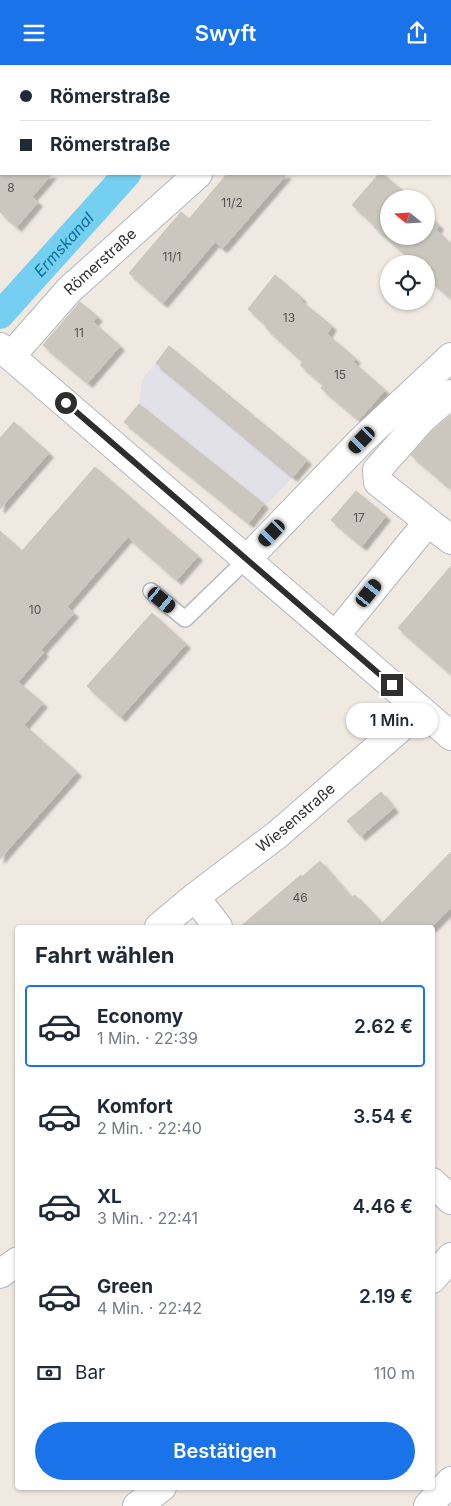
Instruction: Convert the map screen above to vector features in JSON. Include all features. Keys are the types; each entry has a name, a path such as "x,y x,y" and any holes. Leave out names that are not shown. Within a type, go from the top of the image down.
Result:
{"street":[{"name":"Römerstraße","path":"197,175 4,350 334,636 441,722"},
{"path":"246,560 362,440 451,357"},
{"path":"451,394 422,419 377,470 378,482 451,540"},
{"path":"334,636 428,522"},
{"name":"Wiesenstraße","path":"161,925 278,835 441,722"},
{"path":"196,897 217,925"},
{"path":"435,1185 451,1200"},
{"path":"435,1276 451,1257"},
{"path":"0,1274 15,1263"},
{"path":"428,1506 451,1481"},
{"path":"137,1506 158,1490"}],"lane":[{"path":"150,591 185,619 246,560"}],"shaded area":[{"path":"169,346 307,460 249,523 124,422 139,404 142,380"}],"building":[{"path":"0,175 51,175 32,197 38,202 17,227 0,212"},
{"path":"226,175 286,175 223,248 215,242 163,303 129,273 181,212 189,219"},
{"path":"378,175 384,175 402,190 380,190 380,232 374,227 375,225 352,205"},
{"path":"435,222 439,225 436,230 451,244 451,298 435,285 435,255 406,255 395,245 435,245"},
{"path":"275,275 302,298 300,300 332,326 327,334 356,359 353,362 385,390 359,420 321,388 324,385 300,365 303,362 248,309"},
{"path":"80,302 98,317 93,322 120,346 88,383 43,345"},
{"path":"169,346 307,460 293,477 156,363"},
{"path":"139,404 264,504 249,523 124,422"},
{"path":"451,415 451,489 411,455 433,430"},
{"path":"14,422 49,453 0,509 0,438"},
{"path":"95,467 198,556 177,580 128,537 67,607 74,613 41,650 44,652 18,682 43,703 24,725 77,772 0,859 0,531 22,551"},
{"path":"356,491 386,516 362,546 331,520"},
{"path":"451,566 451,674 398,628"},
{"path":"152,613 186,644 121,717 87,686"},
{"path":"381,792 394,808 361,836 347,821"},
{"path":"451,852 451,908 434,925 242,925 320,861 352,898 355,895 382,923"}],"waterway":[{"name":"Ermskanal","path":"0,315 126,175"}],"route":[{"path":"66,403 392,685"}]}
